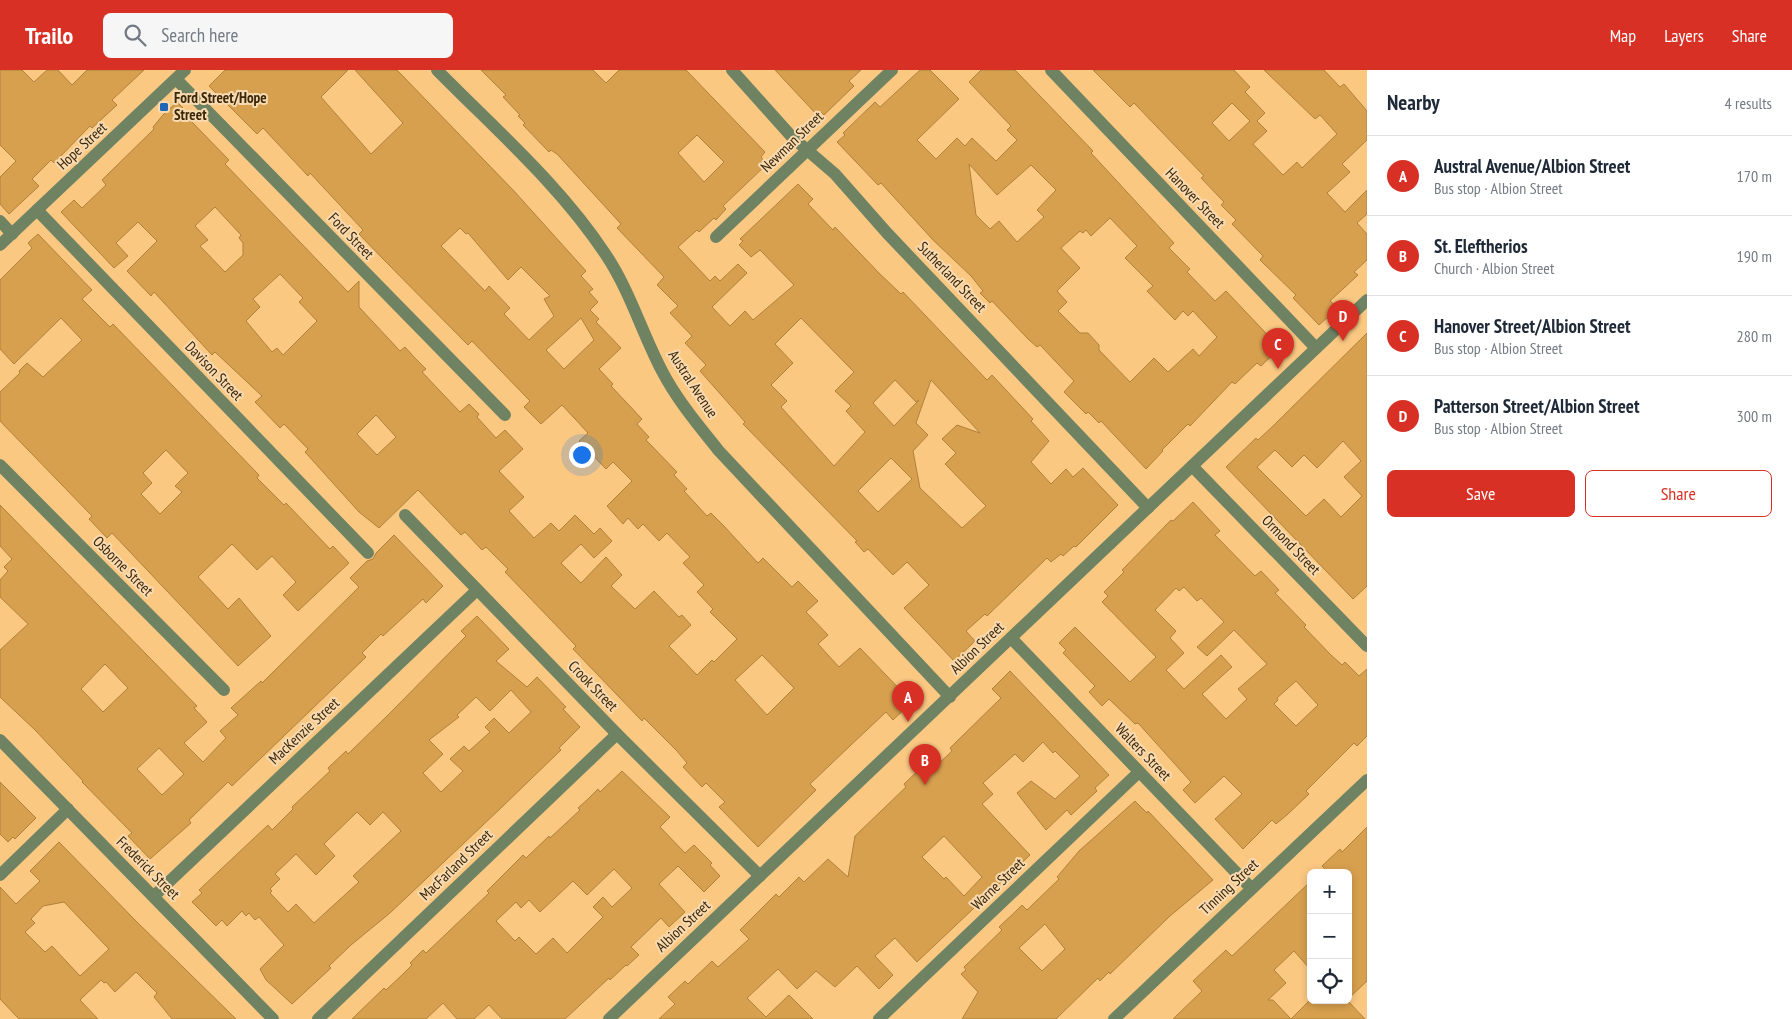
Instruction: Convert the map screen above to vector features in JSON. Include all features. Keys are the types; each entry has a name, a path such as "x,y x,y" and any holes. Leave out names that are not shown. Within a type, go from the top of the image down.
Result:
{"street":[{"name":"Austral Avenue","path":"437,70 548,183 592,235 619,276 663,373 685,407 719,451 950,697"},
{"name":"Sutherland Street","path":"732,70 778,122 835,174 846,189 1148,508"},
{"name":"Newman Street","path":"716,237 892,70"},
{"name":"Hanover Street","path":"1051,70 1316,348"},
{"name":"Hope Street","path":"0,245 181,74"},
{"name":"Ford Street","path":"181,74 505,415"},
{"name":"Davison Street","path":"37,210 368,553"},
{"path":"0,221 12,234"},
{"name":"Albion Street","path":"609,1019 1367,300"},
{"name":"Osborne Street","path":"0,465 224,690"},
{"name":"Ormond Street","path":"1192,466 1367,646"},
{"name":"Crook Street","path":"405,515 617,734 760,876"},
{"name":"MacKenzie Street","path":"154,896 477,590"},
{"name":"Walters Street","path":"1011,638 1251,888"},
{"name":"MacFarland Street","path":"318,1019 617,734"},
{"name":"Frederick Street","path":"0,740 273,1019"},
{"name":"Warne Street","path":"879,1019 1139,772"},
{"name":"Tinning Street","path":"1114,1019 1367,780"},
{"path":"0,874 68,809"}],"building":[{"path":"0,70 22,70 34,82 47,70 58,70 72,85 87,70 144,70 112,100 117,105 92,128 90,126 54,163 51,160 32,179 39,186 9,214 0,204 0,177 16,161 0,145"},
{"path":"225,70 348,70 321,97 371,154 403,123 355,70 397,70 514,191 586,271 581,276 593,289 589,292 598,302 590,310 599,319 596,322 621,348 599,369 613,384 611,386 642,419 637,424 649,437 646,440 677,472 674,475 687,489 684,491 707,516 711,513 758,563 763,558 792,587 798,581 818,601 806,612 828,635 818,644 839,667 860,648 912,702 893,720 886,712 810,784 816,790 758,847 719,807 725,802 706,783 702,787 683,767 687,763 677,751 644,718 642,721 573,649 576,646 505,572 508,569 486,547 482,550 465,532 461,535 418,490 379,528 359,512 305,452 308,449 284,424 280,428 255,402 262,396 215,352 212,355 154,292 151,296 127,271 157,241 138,222 116,243 128,256 114,268 61,212 74,200 82,208 106,185 102,180 154,129 153,127 163,115 177,102 191,116 189,119 229,160 225,164 348,292 359,281 359,307 400,351 405,347 426,369 422,372 460,412 469,404 479,414 477,417 496,438 505,430 523,449 499,471 524,497 509,511 534,538 551,523 559,531 575,515 594,534 600,528 612,541 594,558 581,544 561,563 581,583 606,557 622,575 611,586 635,609 654,591 679,617 682,615 691,625 669,646 697,675 712,660 714,662 737,639 710,612 713,609 697,592 704,585 683,563 690,557 667,533 659,541 643,524 638,529 628,518 623,524 607,506 632,481 613,462 606,469 579,441 588,433 562,405 541,424 524,407 530,401 472,341 468,345 384,260 359,234 363,230 310,173 308,176 263,128 257,134 209,86","holes":["215,207 241,235 239,238 243,243 243,255 225,272 200,246 208,240 195,226","460,228 466,234 468,233 508,280 521,267 550,296 544,299 554,316 529,340 504,314 510,308 489,286 485,291 441,246","280,274 303,298 299,302 317,321 283,355 277,348 272,352 246,321 260,307 253,299","581,318 594,340 564,369 546,350","376,415 396,437 377,455 357,434","762,655 794,688 767,715 735,680"]},
{"path":"481,70 593,70 606,83 619,70 686,70 765,152 761,157 767,164 723,206 726,209 716,220 714,218 699,232 697,230 678,247 710,281 715,276 720,281 738,264 747,273 712,307 730,326 745,311 753,320 794,285 760,250 751,257 739,245 743,241 740,239 798,184 813,199 808,204 833,230 835,227 901,294 903,292 987,380 992,375 1033,419 1031,421 1049,441 1031,462 1051,484 1066,469 1073,477 1083,468 1118,505 1076,547 1074,546 1063,556 1061,554 1051,562 1047,558 987,616 985,614 966,631 975,641 954,661 904,608 929,585 907,562 893,575 868,549 864,552 855,542 857,541 743,424 745,422 700,371 706,365 685,343 692,336 670,313 678,306 657,285 664,277 617,228 621,224 557,154 551,150 549,152 523,125 525,123 518,116 520,115 503,97 506,95","holes":["697,135 724,162 704,182 678,153","801,318 854,372 835,391 851,406 846,411 865,432 834,466 781,407 787,401 771,385 793,363 775,344","895,380 916,402 919,400 894,426 873,403","931,380 980,433 957,425 942,439 956,453 945,464 986,506 962,528 920,488 913,451 928,435 916,423","891,458 912,479 878,512 858,491"]},
{"path":"775,70 861,70 849,81 854,86 824,115 821,112 817,115"},
{"path":"920,70 930,70 959,99 917,140 936,159 957,138 965,146 972,138 996,161 1017,140 1007,130 1011,126 969,82 981,70 1015,70 1093,151 1091,153 1174,243 1169,248 1190,269 1187,272 1215,301 1226,291 1280,348 1261,366 1257,363 1235,384 1232,382 1190,426 1188,424 1162,450 1146,469 1101,421 1099,423 1088,412 1086,414 1064,392 1074,381 1040,345 1037,347 992,301 990,303 980,293 983,291 971,276 933,240 881,183 878,185 837,142 845,135 843,133 875,102 880,107","holes":["969,164 997,195 1031,165 1056,190 1037,210 1044,217 1017,242 999,221 990,229 976,215","1110,218 1137,246 1125,258 1153,286 1147,291 1175,320 1183,311 1188,316 1193,311 1217,337 1199,356 1193,349 1168,372 1154,358 1130,382 1099,350 1099,345 1088,333 1080,333 1058,311 1067,302 1057,291 1080,268 1061,248 1080,231 1083,233 1086,230 1091,236"]},
{"path":"1093,70 1234,70 1250,87 1245,92 1265,113 1257,121 1267,131 1253,144 1283,175 1297,162 1302,168 1337,134 1320,115 1315,119 1264,70 1324,70 1340,87 1344,84 1367,111 1367,140 1342,164 1350,172 1327,193 1345,212 1367,190 1367,214 1357,223 1367,234 1367,260 1354,272 1358,275 1330,301 1338,308 1319,325 1293,298 1296,295 1260,260 1263,256 1232,224 1236,220 1221,205 1224,202 1201,178 1204,176 1134,103 1130,107","holes":["1232,103 1250,121 1229,141 1212,123"]},
{"path":"38,234 92,290 82,299 110,327 113,324 259,475 257,478 284,505 286,503 330,549 333,546 349,563 298,611 283,595 296,582 272,556 257,570 232,544 198,577 228,609 239,598 271,636 238,666 112,533 107,538 89,519 92,516 0,421 0,392 20,373 19,371 27,363 43,377 82,340 61,318 14,364 0,349 0,280 32,248 28,243","holes":["166,450 188,473 175,486 182,492 160,514 141,494 152,483 143,473"]},
{"path":"1367,333 1367,586 1353,599 1226,467 1256,438 1258,440","holes":["1343,441 1361,461 1344,477 1362,496 1341,517 1324,499 1306,516 1257,467 1275,450 1292,467 1304,455 1317,468"]},
{"path":"1193,502 1220,531 1215,535 1255,576 1261,571 1279,590 1275,593 1306,625 1304,627 1331,655 1342,665 1345,662 1359,676 1367,669 1367,736 1357,746 1354,743 1306,791 1309,794 1288,814 1276,824 1272,820 1243,849 1215,819 1242,794 1224,776 1195,803 1183,790 1191,782 1138,723 1135,724 1109,699 1102,706 1089,692 1095,686 1063,653 1066,650 1059,643 1075,627 1130,682 1156,657 1102,602 1108,596 1104,592 1124,572 1122,570 1171,520 1173,521","holes":["1184,587 1197,601 1201,598 1224,622 1197,647 1207,656 1234,630 1267,664 1238,689 1247,699 1226,719 1202,694 1232,667 1221,655 1184,689 1166,670 1184,653 1170,638 1176,631 1155,610 1176,588 1179,591","1296,681 1318,705 1296,726 1274,704 1278,700 1277,698"]},
{"path":"0,505 197,706 194,708 207,722 184,743 203,762 226,738 220,731 238,715 231,708 261,681 262,683 359,587 350,578 367,561 373,559 376,553 394,535 443,586 426,603 423,599 383,636 381,634 362,653 366,657 232,786 228,782 189,820 191,823 150,859 128,836 132,833 35,730 0,697 0,650 28,624 0,597 0,580 8,571 4,567 12,559 0,546","holes":["105,664 128,688 103,712 81,689","159,748 184,774 162,795 137,769"]},
{"path":"477,616 509,649 496,661 527,687 537,677 566,707 563,709 580,727 559,748 561,750 502,807 390,913 351,945 329,966 331,968 292,1004 266,980 260,969 284,945 259,917 255,920 249,913 246,916 242,911 227,926 222,920 216,926 192,902 202,893 199,890 268,825 272,830 293,809 292,807 330,771 328,768 346,751 348,754 388,715 466,636 461,631","holes":["511,690 531,712 509,733 494,718 485,727 490,732 469,751 464,746 450,759 463,771 441,792 423,773 443,754 429,740 459,717 457,715 476,697 490,711","357,812 370,825 383,812 401,831 353,876 359,882 314,923 296,904 288,912 270,893 272,891 270,889 280,879 275,874 296,854 316,875 335,856 324,844"]},
{"path":"1010,671 1109,775 1095,788 1097,791 1071,815 1067,810 1046,830 1017,793 1031,781 1055,799 1080,776 1043,742 1023,762 1015,754 983,783 993,794 982,804 1030,855 917,962 895,938 875,956 893,975 879,989 857,966 835,987 816,971 797,989 778,969 747,998 766,1017 789,995 813,1019 659,1019 675,1004 668,997 685,981 688,984 712,961 718,967 749,939 740,930 776,894 779,897 799,877 804,882 828,859 848,877 855,836 906,787 904,784 924,765 926,767 928,765 933,769 952,751 950,748 1001,698 992,689","holes":["944,836 982,877 964,896 946,877 944,879 922,857"]},
{"path":"622,771 670,817 660,827 685,853 694,845 712,863 710,865 720,876 704,892 678,866 659,884 685,912 669,927 661,918 631,947 639,955 627,966 610,980 609,978 565,1019 502,1019 489,1005 474,1019 457,1019 443,1003 426,1019 352,1019 384,988 386,990 403,974 412,965 410,963 423,950 426,953 489,893 487,891 523,855 526,858 580,810 578,808 598,789 600,792","holes":["614,869 632,888 612,907 603,897 593,907 603,917 567,953 553,938 536,954 519,937 515,941 496,921 516,902 521,908 529,900 540,912 573,881 587,895"]},
{"path":"0,782 36,818 15,839 13,837 8,842 0,834"},
{"path":"1135,801 1147,813 1148,811 1213,880 1170,916 1110,974 1109,972 1100,981 1098,978 1056,1019 962,1019 978,992 961,974 966,970 964,967 1002,930 999,927 1022,905 1027,910 1059,879 1057,877 1079,851","holes":["1045,924 1065,949 1042,971 1019,948"]},
{"path":"1367,827 1367,981 1352,995 1352,869 1325,869 1322,866 1340,849 1342,852"},
{"path":"59,842 236,1019 172,1019 154,997 157,993 136,972 115,992 106,982 104,983 101,980 80,1000 98,1019 19,1019 0,999 0,887 16,904 40,881 30,871","holes":["64,902 109,949 80,976 52,946 45,952 25,932 35,923 31,919 43,906"]},
{"path":"1307,885 1307,966 1294,951 1274,970 1286,983 1268,1000 1273,1000 1291,1019 1173,1019 1202,991 1193,981 1226,950 1232,956"},
{"path":"1307,1003 1351,1004 1365,1019 1291,1019"}],"place":[{"name":"Ford Street/Hope Street","path":"164,107"},
{"name":"Patterson Street/Albion Street","path":"1343,341"},
{"name":"Hanover Street/Albion Street","path":"1278,369"},
{"name":"Austral Avenue/Albion Street","path":"908,722"},
{"name":"St. Eleftherios","path":"925,785"}]}
